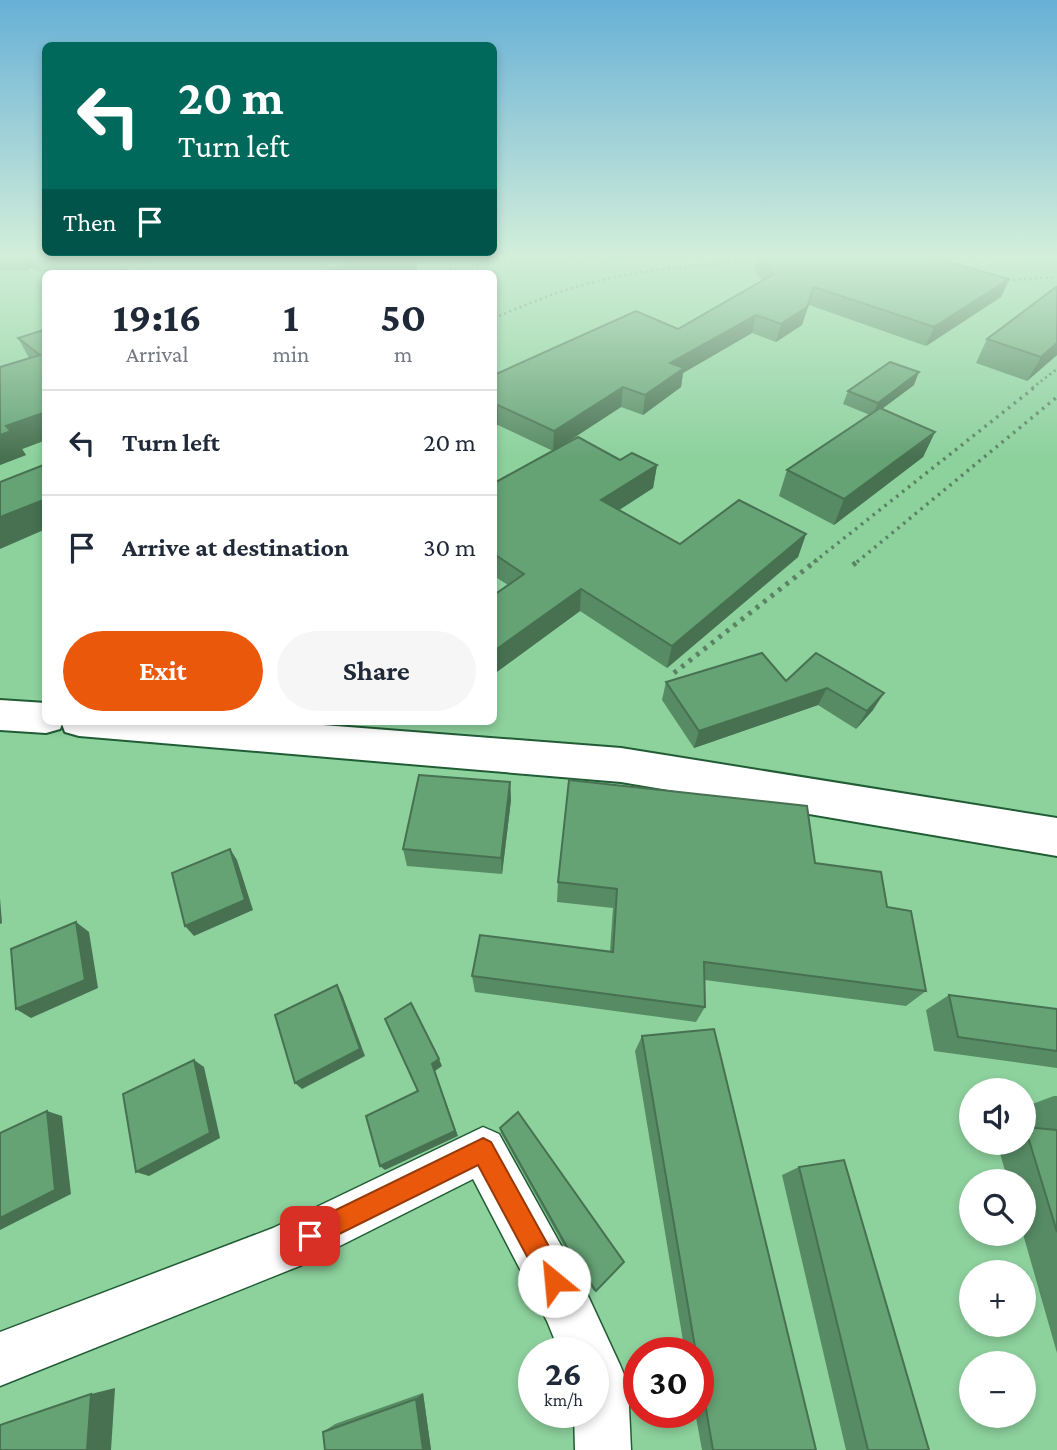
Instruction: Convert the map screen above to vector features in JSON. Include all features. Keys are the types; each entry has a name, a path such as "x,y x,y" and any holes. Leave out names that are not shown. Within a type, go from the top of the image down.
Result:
{"street":[{"path":"0,715 42,718"},
{"path":"128,725 621,765 1057,837"},
{"path":"0,1359 285,1248 483,1150 565,1303 580,1337"},
{"path":"602,1428 603,1450"}],"shaded area":[{"path":"0,322 42,322 42,725 497,725 497,322 1057,322 1057,1450 0,1450"}],"building":[{"path":"612,322 661,322 678,329 691,322 744,322 670,363 684,368 645,395 623,387 554,431 497,406 497,374"},
{"path":"918,322 942,322 934,327"},
{"path":"1010,322 1057,322 1057,343 1041,357 987,339"},
{"path":"42,330 42,413 6,426 11,431 0,435 0,367 40,355 18,338"},
{"path":"890,362 919,372 878,403 848,391"},
{"path":"880,408 935,432 844,499 787,470"},
{"path":"578,437 620,460 632,453 657,465 601,500 680,544 739,500 806,534 672,646 581,589 497,649 497,593 524,574 497,556 497,481"},
{"path":"42,466 42,501 0,517 0,482"},
{"path":"762,653 786,681 816,653 884,693 867,711 827,688 699,731 666,682"},
{"path":"419,775 510,782 501,858 403,849"},
{"path":"569,780 807,806 815,863 881,872 887,907 911,911 926,991 704,962 705,1007 472,976 480,935 613,952 617,889 558,882"},
{"path":"230,849 245,900 185,926 172,873"},
{"path":"76,922 85,980 16,1009 11,949"},
{"path":"337,985 360,1049 295,1083 275,1015"},
{"path":"949,995 1057,1009 1057,1051 958,1037"},
{"path":"411,1003 439,1059 432,1064 455,1131 380,1166 366,1116 418,1091 385,1019"},
{"path":"714,1029 816,1450 713,1450 709,1428 714,1428 714,1337 693,1337 642,1036"},
{"path":"194,1060 210,1133 136,1172 123,1094"},
{"path":"47,1111 55,1190 0,1218 0,1133"},
{"path":"518,1112 624,1262 596,1291 571,1254 500,1128"},
{"path":"1036,1128 1057,1130 1057,1232 1034,1155 1036,1155"},
{"path":"844,1160 929,1450 868,1450 799,1167"},
{"path":"91,1394 87,1450 0,1450 0,1425"},
{"path":"416,1399 423,1450 325,1450 323,1432"}],"railway":[{"path":"1032,388 1057,369"},
{"path":"814,562 1035,387"},
{"path":"857,562 1057,397"},
{"path":"674,673 817,560"},
{"path":"853,565 859,560"}],"route":[{"path":"310,1236 483,1150 554,1281"}]}
